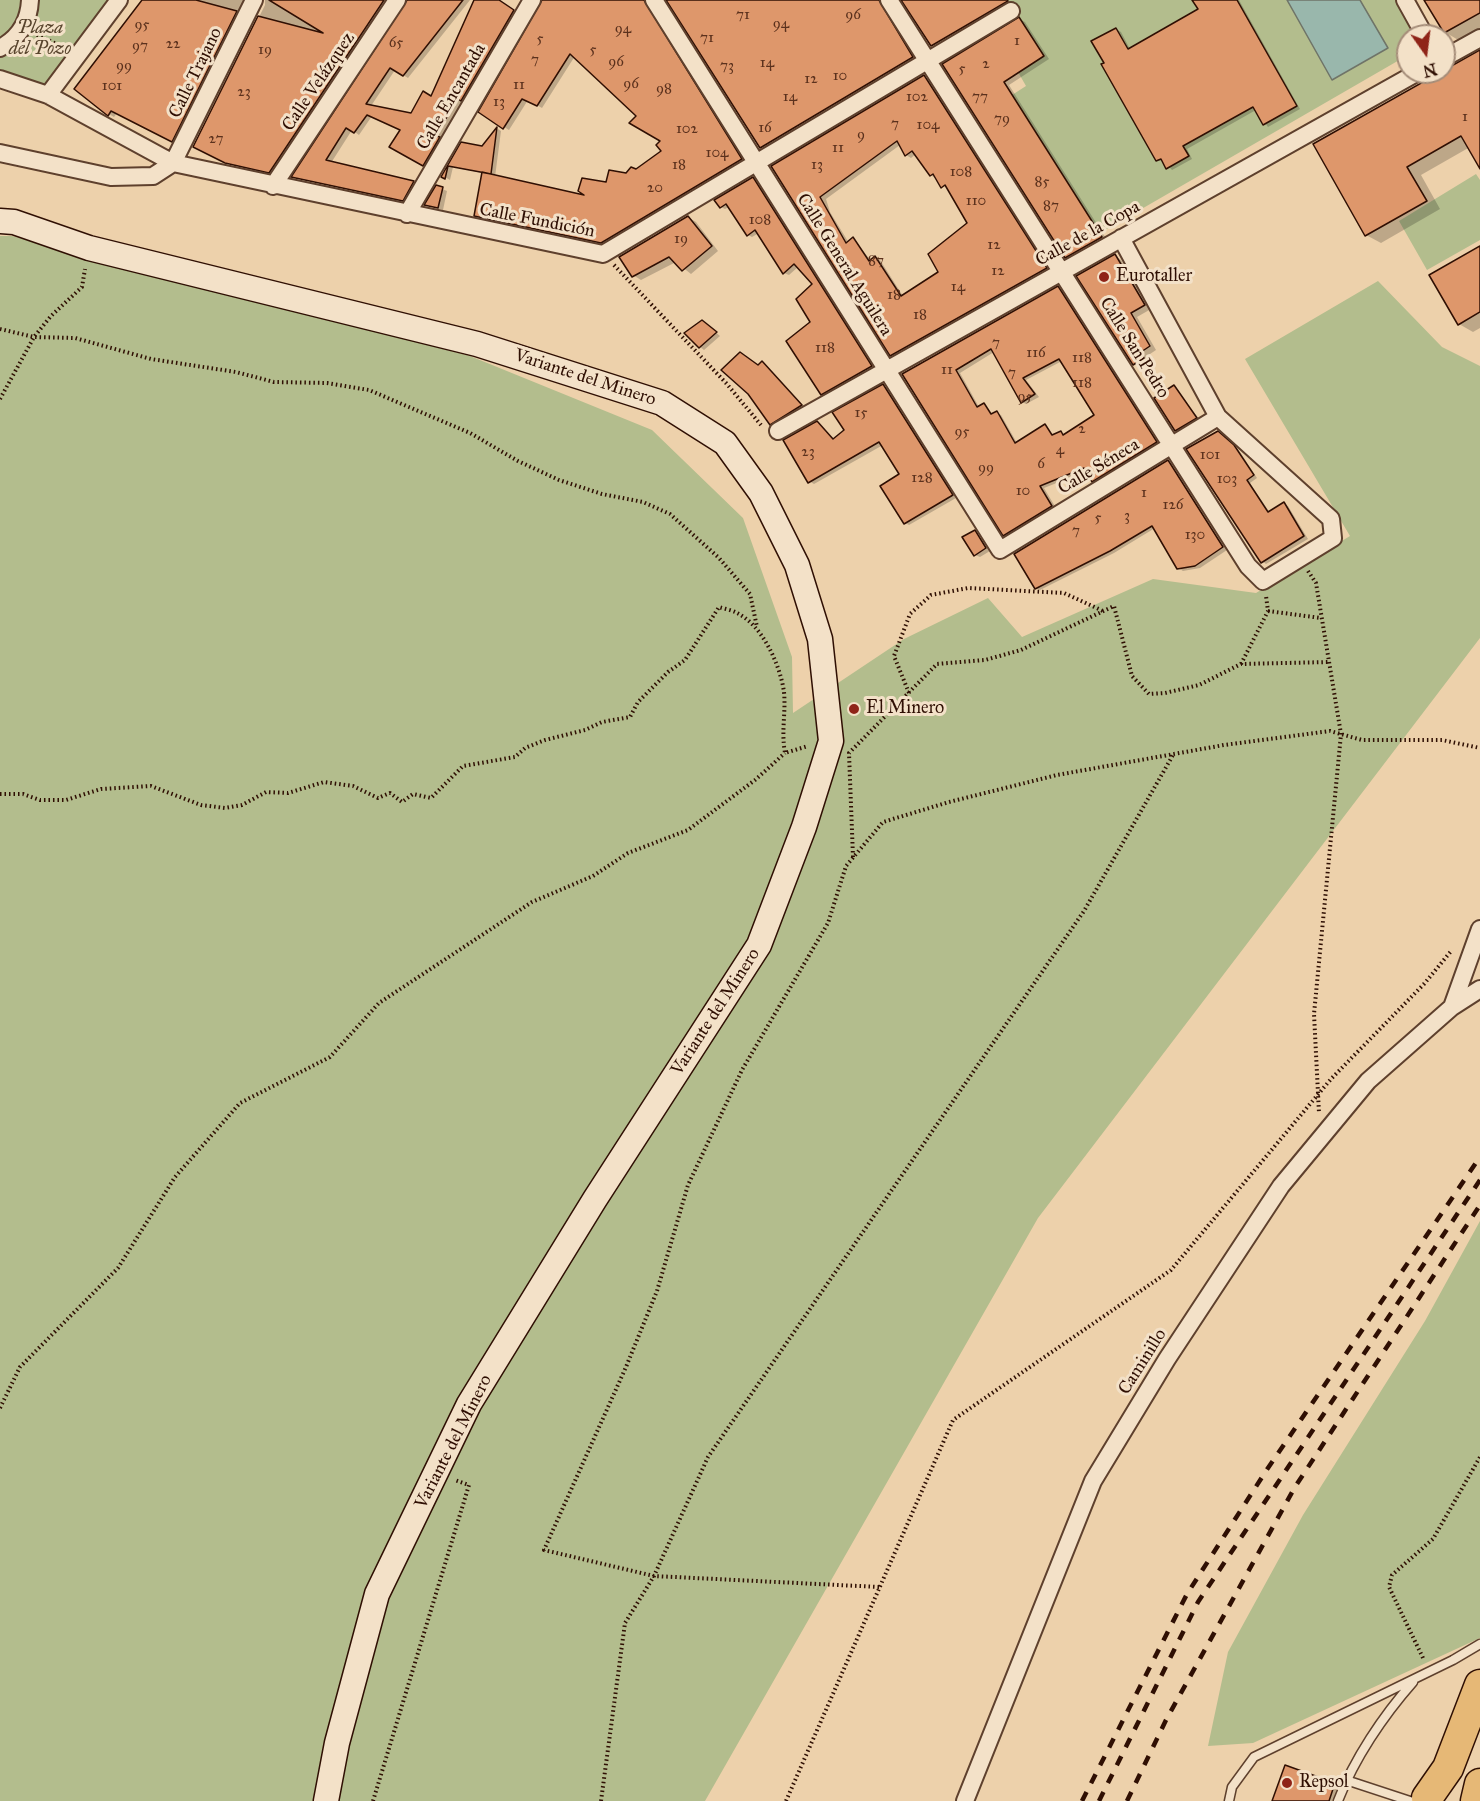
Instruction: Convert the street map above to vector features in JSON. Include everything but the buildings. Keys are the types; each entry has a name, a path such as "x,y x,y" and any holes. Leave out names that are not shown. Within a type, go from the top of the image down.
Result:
{"highway":[{"path":"1425,1800 1448,1768 1480,1685"},
{"path":"1476,1801 1480,1784"}],"street":[{"path":"0,48 10,43 23,29 30,11 30,0"},
{"path":"48,95 119,0"},
{"name":"Calle Trajano","path":"172,163 254,0"},
{"name":"Calle Velázquez","path":"273,186 397,0"},
{"name":"Calle Encantada","path":"406,214 532,0"},
{"name":"Calle General Aguilera","path":"654,0 1000,550"},
{"name":"Calle San Pedro","path":"889,0 1063,271 1248,567 1263,580"},
{"path":"1405,0 1418,24"},
{"name":"Calle Fundición","path":"0,79 48,95 172,163 603,254 1011,11"},
{"path":"1456,51 1480,38"},
{"name":"Calle de la Copa","path":"778,431 1396,84"},
{"path":"0,153 111,177 153,176 172,163"},
{"name":"Variante del Minero","path":"0,221 14,222 89,248 477,344 662,403 725,443 761,492 797,566 820,639 831,741 804,826 759,945 594,1199 469,1404 377,1594 337,1743 326,1801"},
{"path":"1120,238 1218,417 1331,519 1333,538 1263,580"},
{"name":"Calle Séneca","path":"1000,550 1218,417"},
{"name":"Caminillo","path":"1452,1006 1480,928"},
{"name":"Caminillo","path":"965,1801 1093,1481 1167,1359 1281,1186 1368,1081 1452,1006 1480,988"}],"lane":[{"path":"1229,1801 1232,1787 1254,1757 1480,1644"},
{"path":"1338,1801 1346,1780 1395,1703 1417,1677"},
{"path":"1346,1780 1425,1800"}],"path":[{"path":"23,29 79,54"},
{"path":"0,399 34,337 51,316 82,287 89,248"},
{"path":"603,254 726,383 760,425 778,431"},
{"path":"0,329 34,337 75,338 151,359 236,372 274,381 327,383 369,390 470,433 559,480 602,494 643,502 670,514 719,558 750,594 758,628 781,677 784,692 781,732 785,753"},
{"path":"1299,558 1316,583 1341,734 1314,1014 1319,1093 1318,1142"},
{"path":"1240,664 1268,611 1263,580"},
{"path":"909,693 894,656 910,614 931,595 968,588 1064,593 1104,612"},
{"path":"853,857 853,801 849,753 937,664 985,660 1021,651 1114,606 1132,676 1149,694 1165,693 1199,685 1240,664 1329,662"},
{"path":"0,794 23,794 40,800 66,801 101,789 151,786 201,806 225,808 242,805 267,792 288,793 324,782 353,786 378,798 390,793 402,802 413,795 431,798 438,794 463,766 515,757 525,748 545,740 576,733 602,722 630,717 639,702 668,672 685,660 719,607 737,613 758,628"},
{"path":"1268,611 1322,618"},
{"path":"879,1587 654,1576 544,1550 657,1291 688,1185 742,1070 828,924 846,866 883,822 949,802 1057,775 1173,754 1330,731 1362,740 1442,740 1480,748"},
{"path":"0,1408 20,1367 118,1268 175,1177 240,1103 330,1057 379,1004 532,902 593,876 628,853 688,830 755,780 785,753 831,741"},
{"path":"601,1801 625,1623 654,1576 708,1457 1084,911 1173,754"},
{"path":"786,1801 953,1420 1171,1270 1319,1093 1424,984 1459,942"},
{"path":"1423,1658 1389,1587 1392,1575 1433,1539 1480,1457"},
{"path":"373,1801 469,1485 436,1474"}],"green space":[{"name":"Plaza del Pozo","path":"0,0 119,0 48,95 0,72"},
{"path":"1007,0 1395,0 1409,24 1396,24 1396,62 1100,233 1012,95 1026,86 1018,72 1044,56"},
{"path":"1476,174 1480,180 1480,240 1427,270 1399,221"},
{"path":"0,236 12,236 470,356 652,430 743,518 792,657 793,713 904,639 988,598 1022,637 1153,579 1256,593 1350,536 1245,359 1378,281 1442,347 1480,366 1480,638 1038,1218 705,1801 0,1801"},
{"path":"1480,1221 1480,1638 1253,1743 1208,1746 1228,1652 1303,1515 1425,1321"}],"shaded area":[{"path":"1287,0 1360,0 1388,48 1332,80"}],"railway":[{"path":"1082,1801 1187,1594 1266,1471 1480,1157"},
{"path":"1099,1801 1198,1602 1480,1180"},
{"path":"1127,1801 1166,1720 1295,1487 1480,1205"}],"place":[{"name":"Eurotaller","path":"1104,277"},
{"name":"El Minero","path":"854,709"},
{"name":"Repsol","path":"1287,1783"}]}
